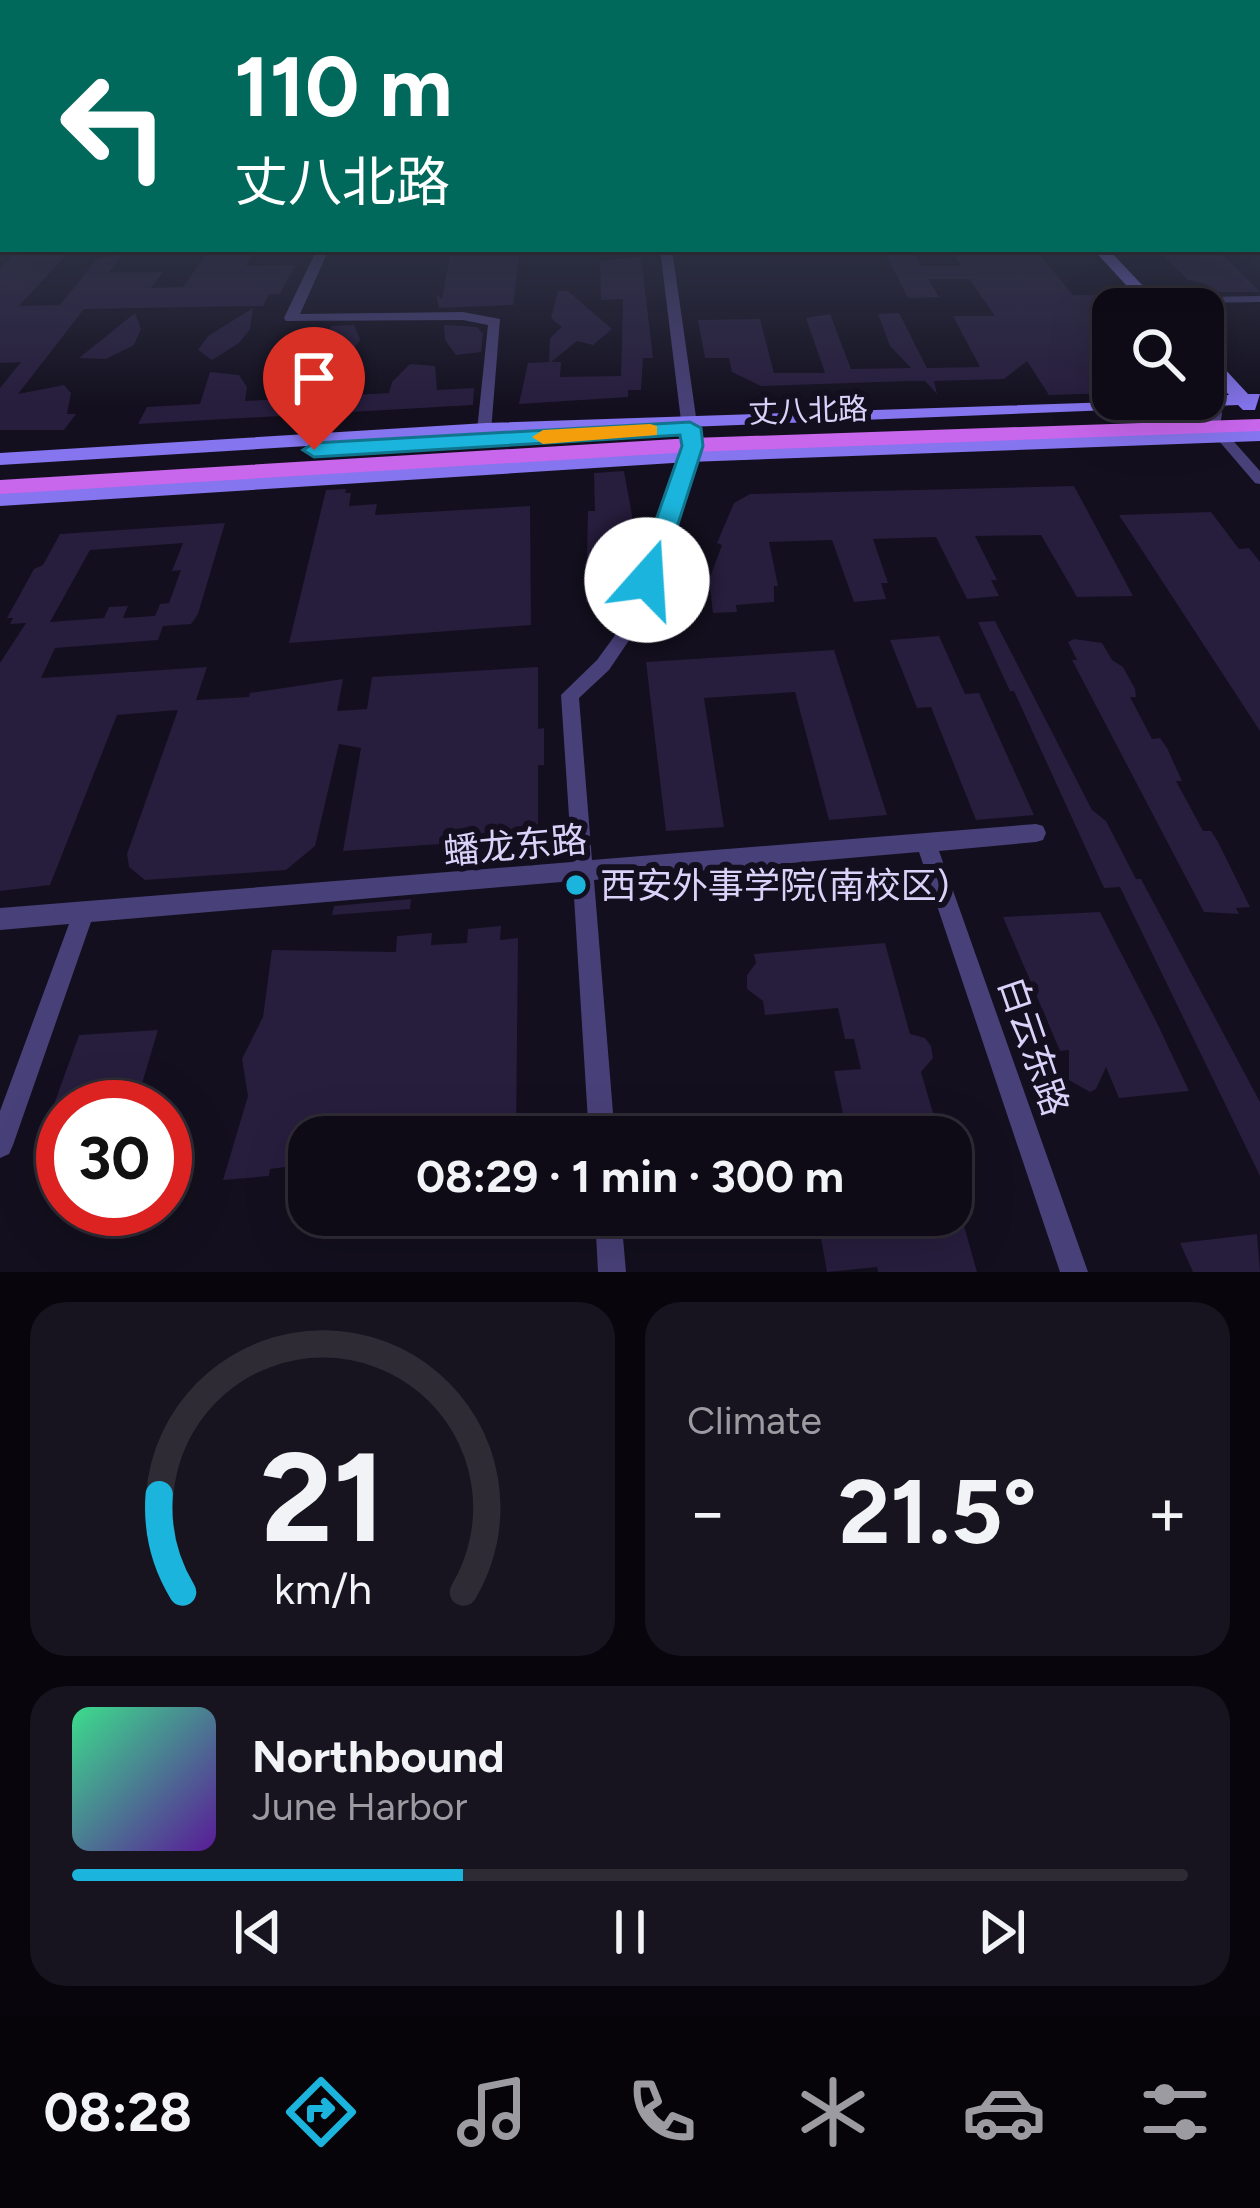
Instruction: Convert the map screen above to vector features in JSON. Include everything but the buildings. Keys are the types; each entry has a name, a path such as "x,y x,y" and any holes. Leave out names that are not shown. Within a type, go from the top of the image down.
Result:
{"main road":[{"path":"1224,391 1241,419"},
{"name":"丈八北路","path":"0,487 690,437 1241,419"},
{"name":"丈八北路","path":"0,469 485,435 690,437"},
{"path":"0,459 485,435"},
{"path":"0,499 690,437"}],"street":[{"path":"305,288 291,318 464,316 495,322 485,435"},
{"path":"601,1116 570,694 602,664 634,621 690,437 671,288"},
{"path":"1224,301 1260,298"},
{"path":"1241,419 1260,480"},
{"name":"蟠龙东路","path":"0,919 1036,833"},
{"name":"白云东路","path":"926,843 1074,1272"},
{"path":"0,1145 84,914"},
{"path":"609,1236 612,1272"}],"slow traffic":[{"path":"543,437 650,431"}],"place":[{"name":"西安外事学院(南校区)","path":"576,885"}],"route":[{"path":"314,450 690,428 692,446 647,580"}]}
